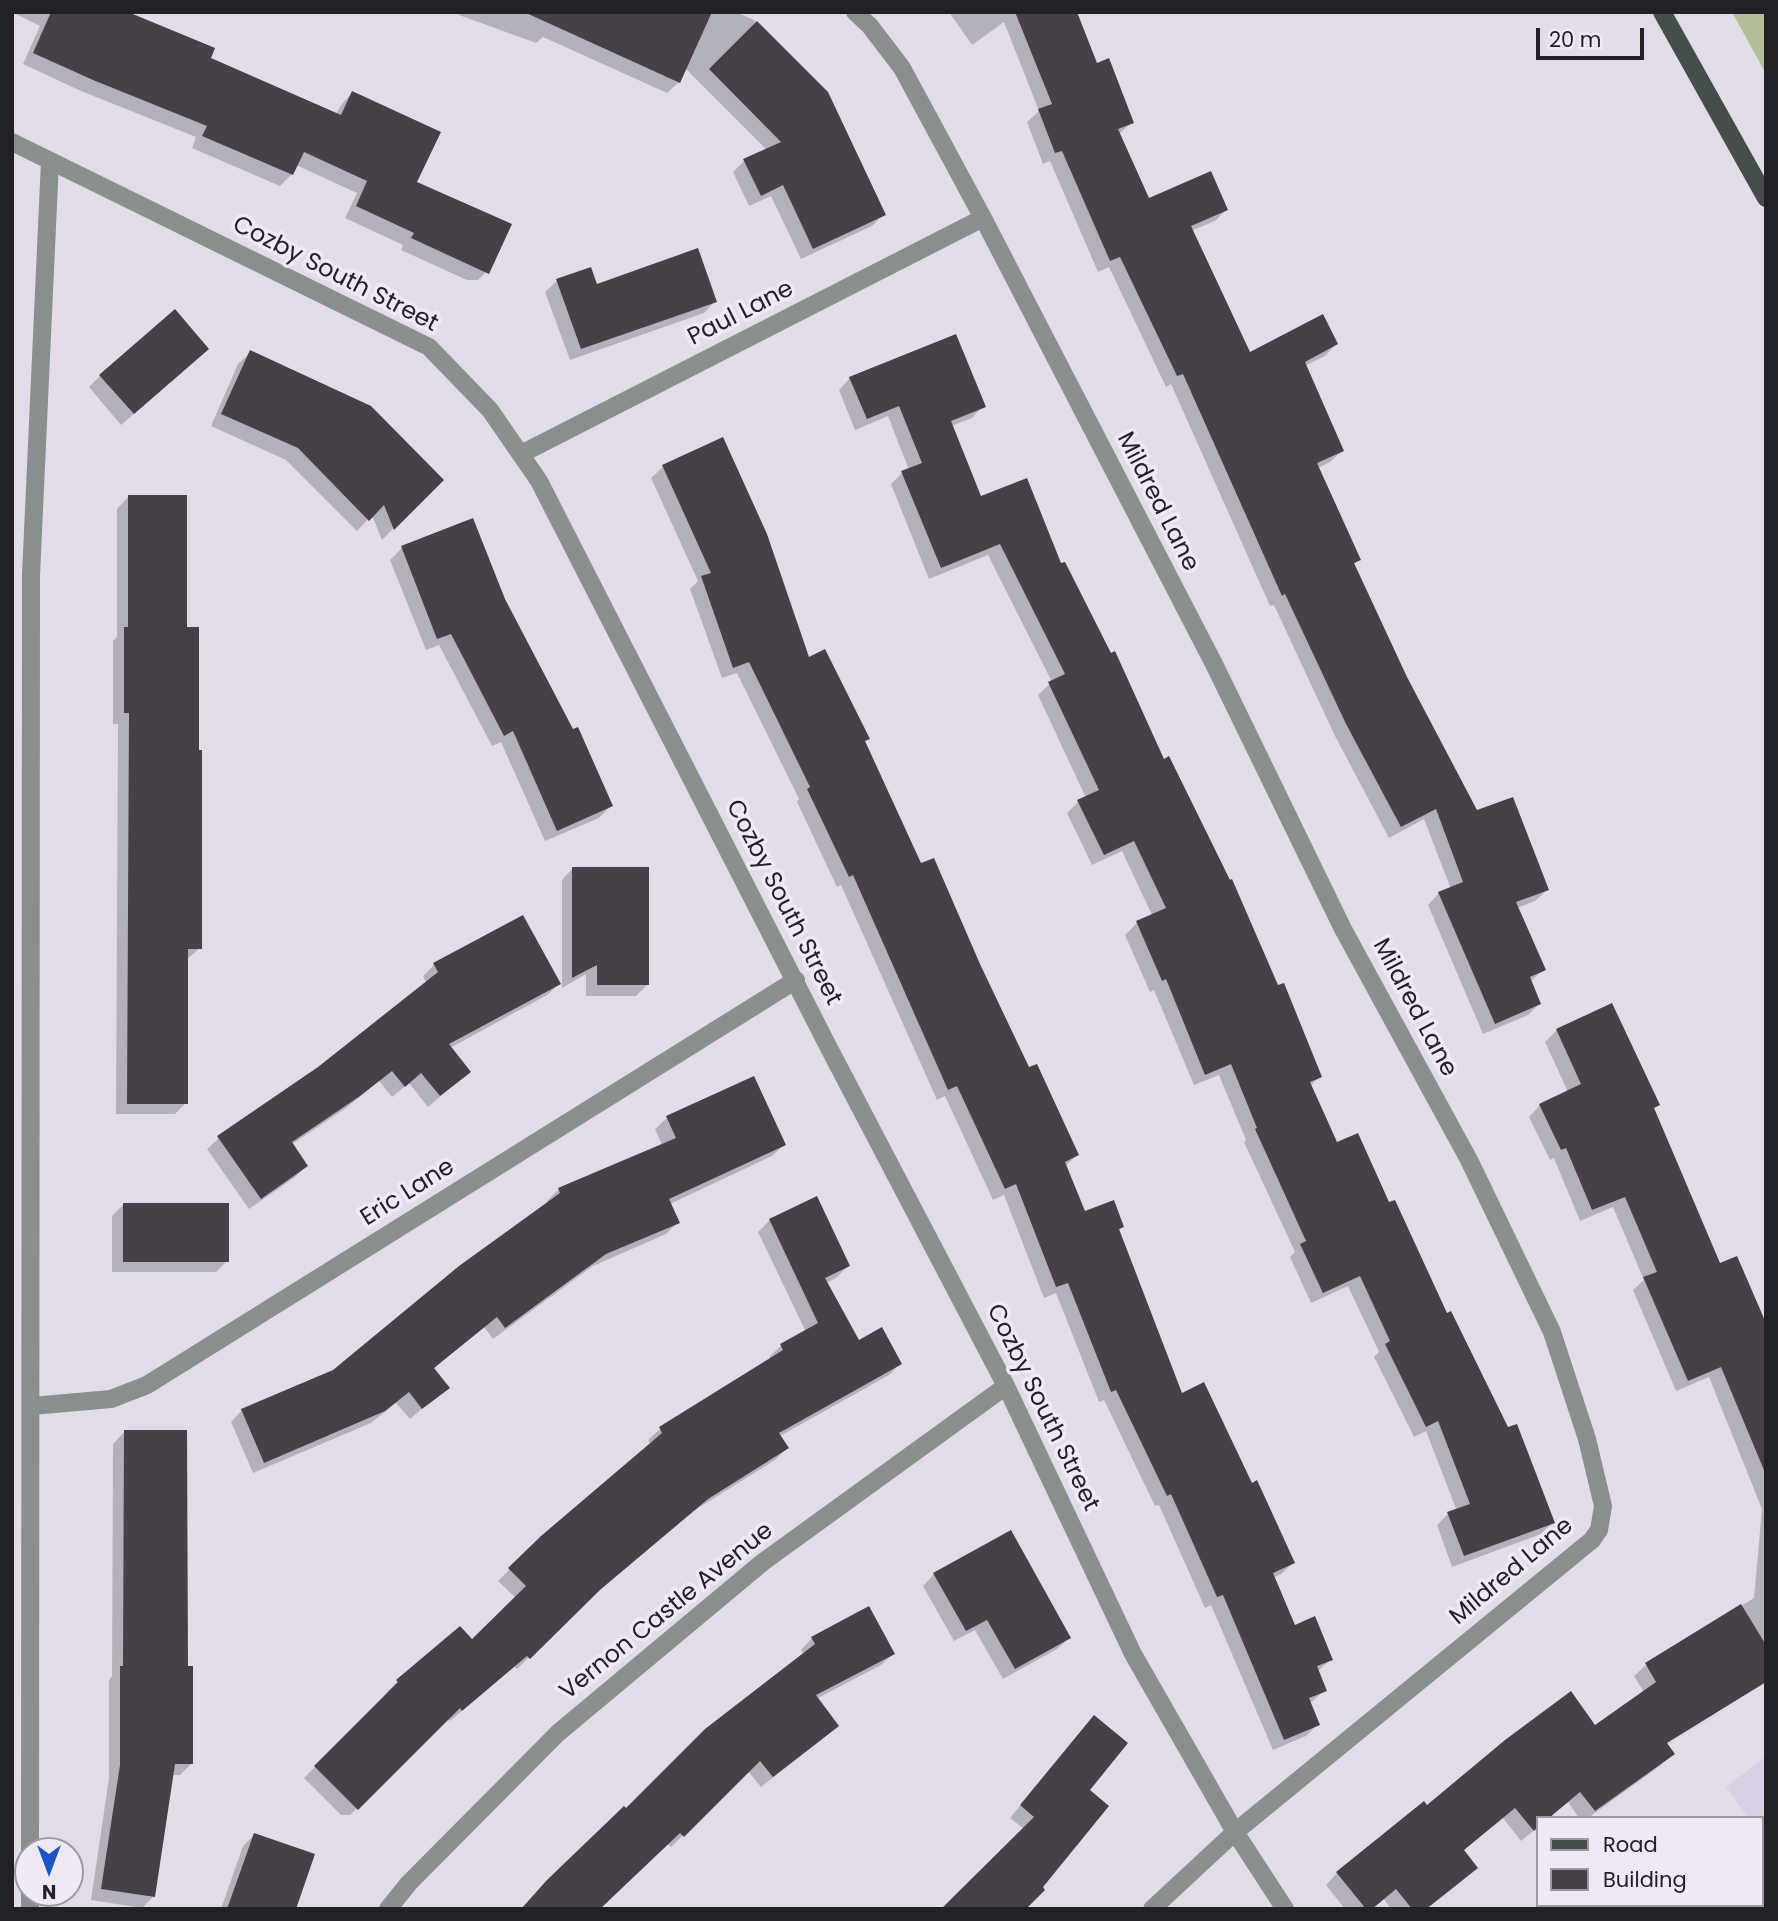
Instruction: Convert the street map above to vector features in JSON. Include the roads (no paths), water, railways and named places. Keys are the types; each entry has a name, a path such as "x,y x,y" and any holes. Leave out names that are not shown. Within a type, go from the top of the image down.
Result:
{"main road":[{"path":"1662,12 1766,198"}],"street":[{"name":"Mildred Lane","path":"855,12 870,26 902,68 983,218 1213,664 1343,929 1469,1160 1552,1332 1587,1439 1603,1506 1599,1530 1592,1539 1235,1832 1152,1909"},
{"name":"Cozby South Street","path":"12,142 429,347 490,410 539,481 830,1050 1006,1386 1133,1654 1235,1832 1285,1909"},
{"path":"30,1837 31,575 50,160"},
{"name":"Paul Lane","path":"521,454 983,218"},
{"name":"Eric Lane","path":"32,1406 111,1399 146,1385 796,980"},
{"name":"Vernon Castle Avenue","path":"388,1909 409,1883 558,1733 763,1562 1006,1386"}]}
